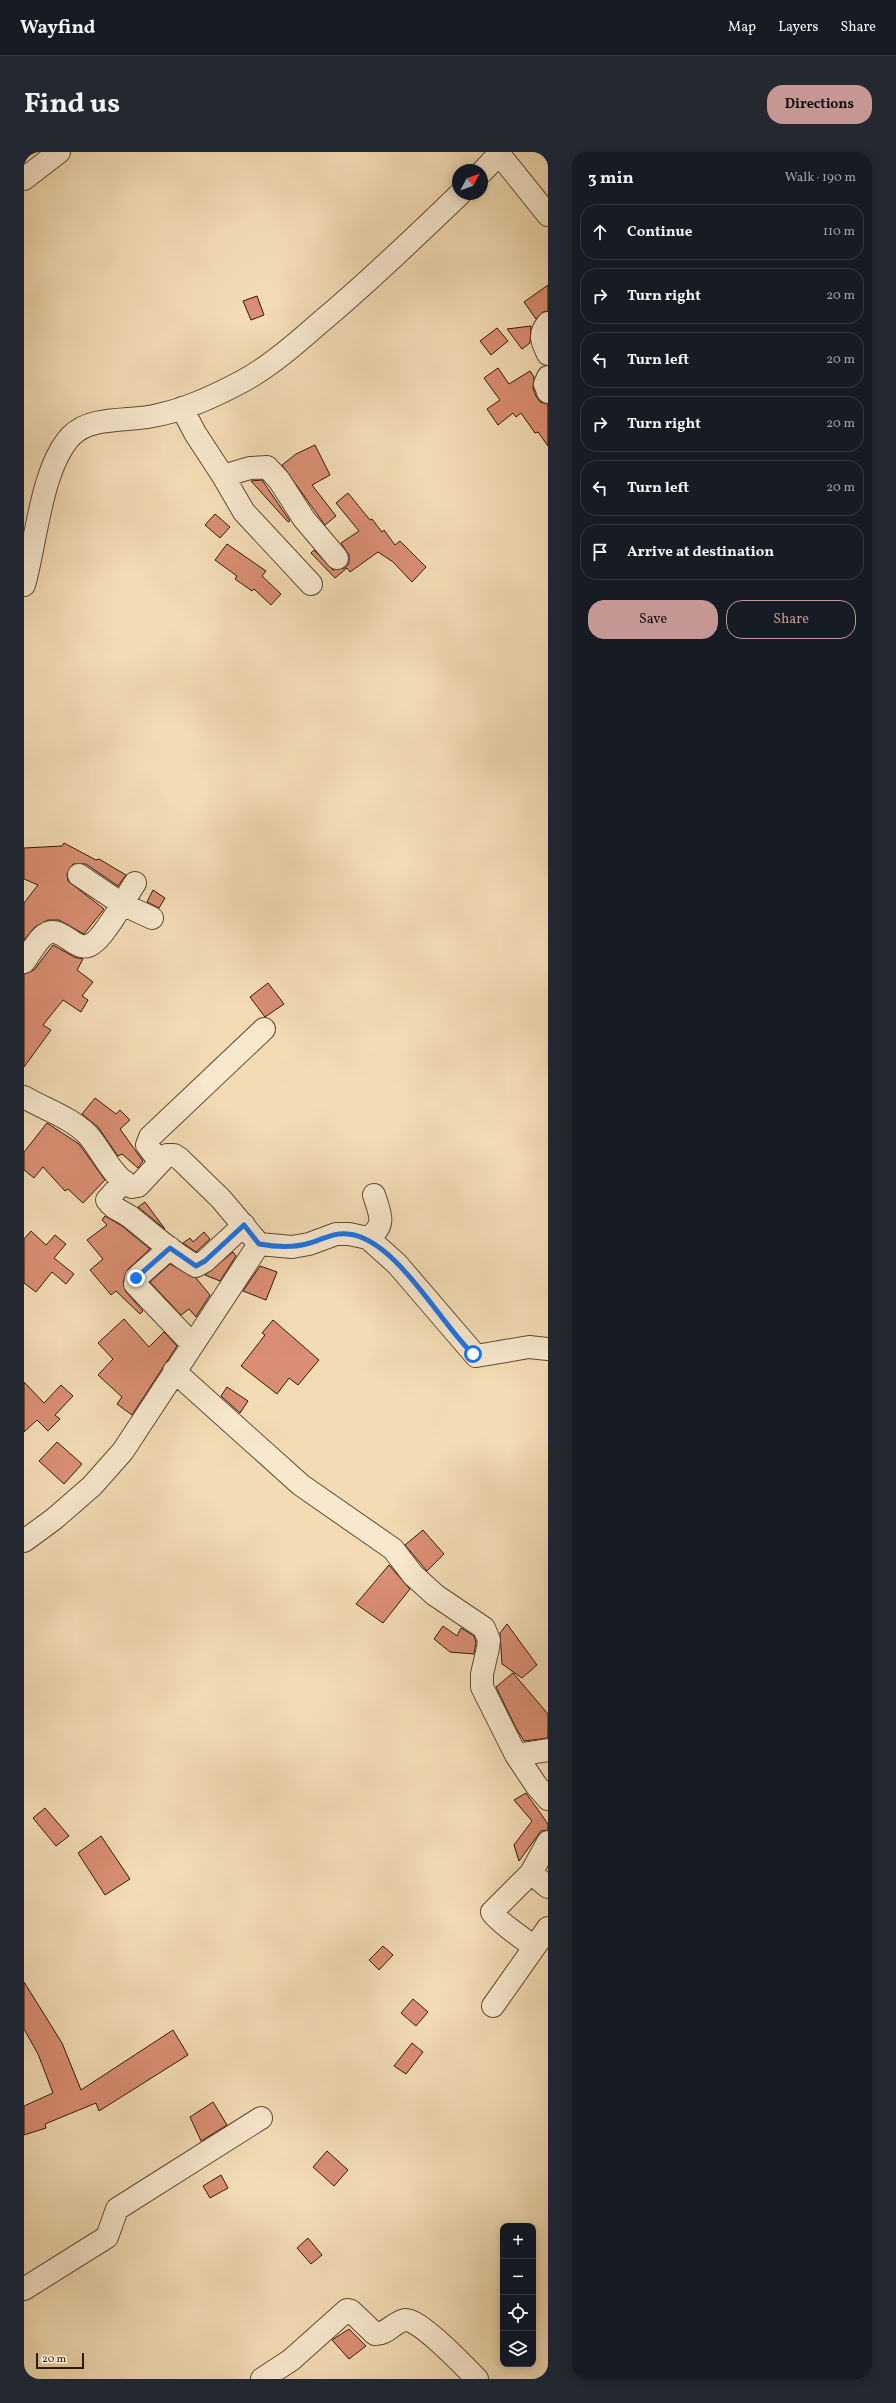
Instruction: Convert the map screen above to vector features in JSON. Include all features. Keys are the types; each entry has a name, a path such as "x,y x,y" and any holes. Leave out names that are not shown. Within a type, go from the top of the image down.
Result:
{"street":[{"path":"488,166 500,153 548,215"},
{"path":"24,179 57,154"},
{"path":"24,585 52,470 69,438 89,425 159,415 182,408 244,381 272,362 366,285 454,200"},
{"path":"548,323 541,332 541,339 548,354"},
{"path":"548,377 545,384 548,392"},
{"path":"182,408 195,433 244,512 311,584"},
{"path":"223,476 250,468 267,467 279,480 304,518 337,558"},
{"path":"79,875 122,904 152,918"},
{"path":"24,962 43,936 53,932 61,933 77,945 92,945 122,904 135,883"},
{"path":"159,1161 147,1146 150,1137 264,1030"},
{"path":"24,1097 73,1123 88,1135 124,1181 132,1187 138,1186 159,1161 170,1154 180,1159 244,1225 259,1244 292,1247 309,1244 336,1234 349,1234 368,1238 397,1264 473,1354 478,1356 529,1347 548,1349"},
{"path":"124,1181 107,1200 112,1208 126,1214 196,1266 205,1261 244,1225"},
{"path":"368,1238 378,1231 381,1220 374,1195"},
{"path":"24,1541 92,1486 123,1451 174,1371 259,1244"},
{"path":"170,1248 136,1278 134,1284 192,1344"},
{"path":"174,1371 301,1485 387,1544 435,1595 484,1628 489,1640 482,1674 482,1687 516,1755 536,1785 548,1799"},
{"path":"516,1755 548,1750"},
{"path":"534,1947 497,1920 492,1912 531,1873 548,1842"},
{"path":"531,1873 548,1887"},
{"path":"493,2006 548,1928"},
{"path":"24,2289 107,2237 117,2209 261,2118"},
{"path":"262,2379 291,2360 347,2310 351,2311 375,2334 380,2334 406,2320 413,2322 446,2347 477,2379"}],"building":[{"path":"548,285 548,311 543,312 536,319 524,302"},
{"path":"257,296 264,315 251,320 243,301"},
{"path":"531,326 530,343 522,349 507,329"},
{"path":"497,328 508,341 491,355 480,341"},
{"path":"498,368 509,384 530,371 534,377 533,388 536,396 540,402 548,404 548,446 538,432 535,433 521,413 516,417 513,413 498,425 487,409 500,400 484,378"},
{"path":"315,445 330,475 312,485 336,516 325,525 282,465 296,454"},
{"path":"262,480 290,521 288,522 251,481"},
{"path":"348,493 370,520 372,519 382,532 384,530 395,545 400,541 426,567 412,582 393,562 378,552 350,572 347,568 335,578 311,553 314,550 333,570 345,568 349,563 349,555 341,543 359,531 336,503"},
{"path":"215,514 230,527 220,538 205,525"},
{"path":"227,544 266,571 262,576 281,594 271,605 254,589 252,591 235,579 237,576 215,560"},
{"path":"64,843 96,860 99,859 126,875 118,886 86,864 73,864 67,874 68,881 104,909 84,934 59,920 48,920 35,927 24,940 24,903 38,885 24,879 24,848 62,846"},
{"path":"153,890 165,898 159,908 147,902"},
{"path":"53,945 74,957 83,959 77,970 93,982 82,996 88,1000 81,1012 63,1000 43,1025 51,1030 24,1067 24,974 34,970"},
{"path":"268,983 284,1004 265,1017 250,997"},
{"path":"95,1098 116,1114 120,1110 130,1120 120,1129 143,1161 138,1168 122,1154 118,1156 98,1127 82,1114"},
{"path":"47,1123 79,1144 105,1180 83,1203 68,1189 65,1191 43,1167 34,1178 24,1170 24,1152"},
{"path":"145,1202 165,1229 138,1207"},
{"path":"105,1216 122,1226 150,1249 128,1269 123,1282 126,1292 143,1311 140,1314 116,1291 111,1295 90,1270 103,1259 87,1240 107,1225 102,1220"},
{"path":"31,1231 46,1245 55,1235 66,1244 54,1258 74,1274 66,1284 52,1272 36,1292 24,1283 24,1239"},
{"path":"204,1232 210,1239 196,1252 183,1243 190,1238 193,1242"},
{"path":"233,1252 236,1256 220,1281 205,1275"},
{"path":"170,1264 196,1278 210,1295 196,1317 189,1309 181,1315 150,1282"},
{"path":"260,1266 277,1272 266,1300 243,1291"},
{"path":"124,1319 149,1347 164,1332 177,1346 132,1415 117,1404 122,1397 98,1375 113,1359 98,1343"},
{"path":"273,1320 319,1360 298,1385 289,1378 277,1394 241,1366 265,1335 262,1333"},
{"path":"24,1382 44,1403 61,1385 73,1396 55,1415 60,1419 48,1431 37,1420 24,1432"},
{"path":"227,1387 248,1401 240,1413 221,1396"},
{"path":"57,1442 82,1464 64,1484 39,1461"},
{"path":"423,1530 444,1554 427,1571 405,1545"},
{"path":"389,1565 410,1589 383,1623 356,1604"},
{"path":"507,1624 537,1665 522,1678 502,1664 500,1633"},
{"path":"443,1626 457,1636 461,1628 474,1636 476,1642 474,1654 450,1652 434,1639"},
{"path":"513,1673 548,1714 548,1738 524,1741 516,1728 496,1687"},
{"path":"526,1793 548,1824 548,1830 541,1831 519,1861 514,1845 532,1821 514,1800"},
{"path":"45,1808 69,1836 56,1846 33,1818"},
{"path":"101,1836 130,1879 105,1895 78,1853"},
{"path":"383,1946 393,1955 379,1970 369,1960"},
{"path":"24,1982 62,2043 81,2090 173,2030 188,2055 99,2111 96,2103 45,2124 46,2128 24,2135 24,2106 53,2093 38,2054 24,2029"},
{"path":"413,1999 428,2012 416,2026 401,2013"},
{"path":"412,2043 423,2052 406,2074 394,2066"},
{"path":"213,2102 227,2125 201,2141 190,2117"},
{"path":"327,2151 348,2170 334,2186 313,2167"},
{"path":"221,2175 228,2188 210,2198 203,2186"},
{"path":"308,2238 322,2255 311,2264 297,2248"},
{"path":"349,2329 366,2346 349,2359 332,2340"}],"route":[{"path":"136,1278 170,1248 196,1266 205,1261 244,1225 259,1244 272,1246 292,1247 309,1244 336,1234 349,1234 368,1238 397,1264 473,1354"}]}
